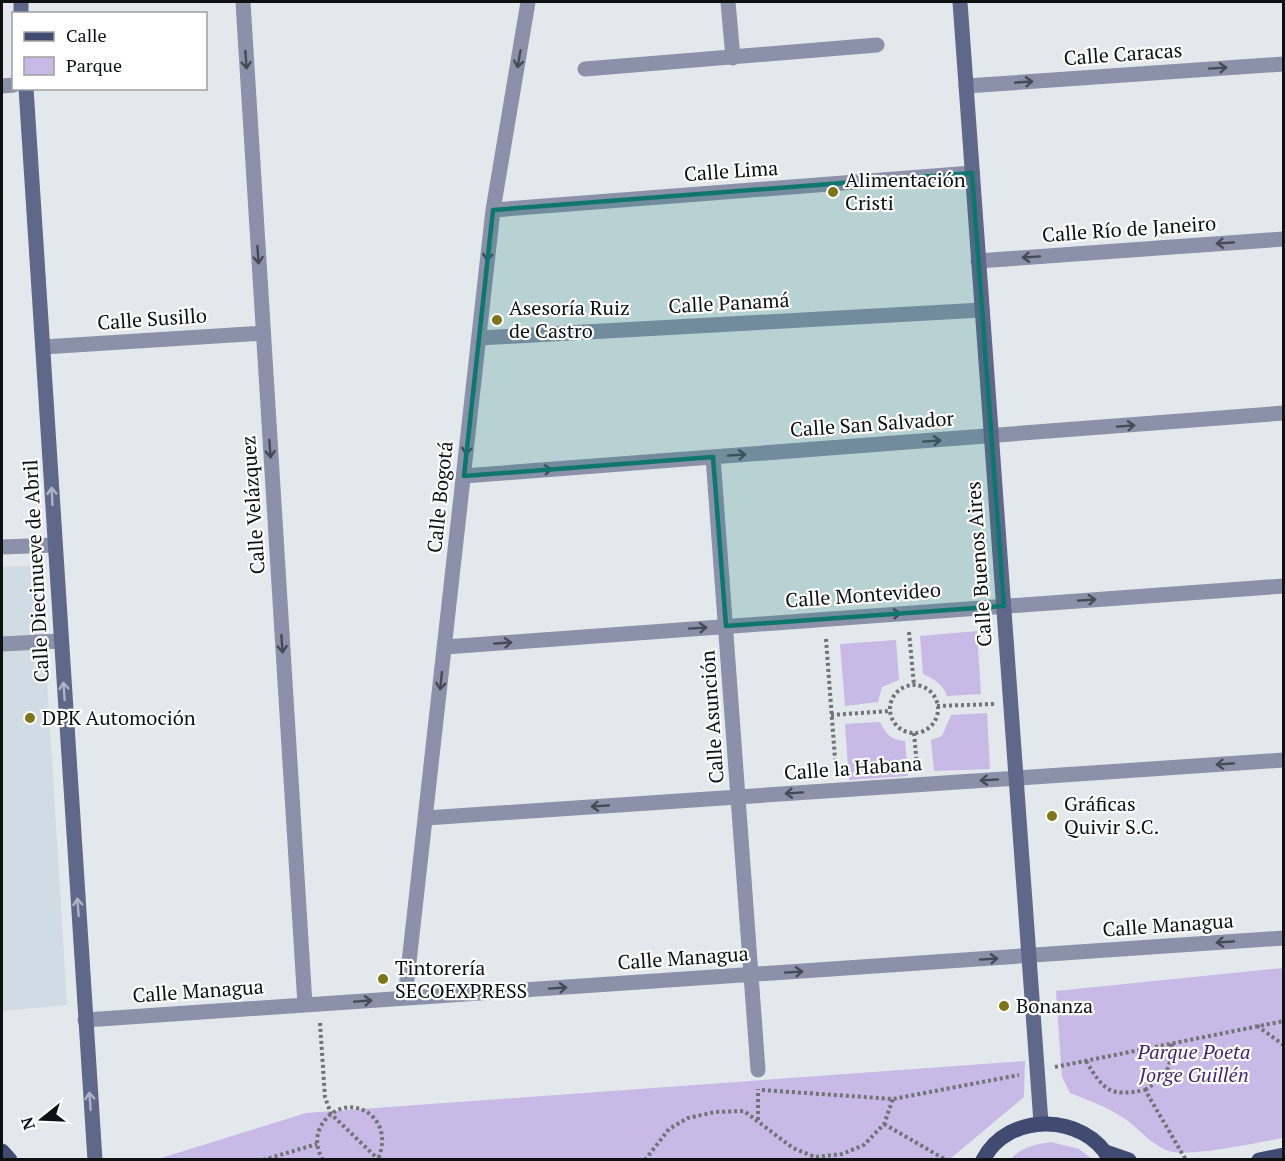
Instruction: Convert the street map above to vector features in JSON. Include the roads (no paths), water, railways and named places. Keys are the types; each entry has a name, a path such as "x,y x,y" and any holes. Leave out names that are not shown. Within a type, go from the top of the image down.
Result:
{"main road":[{"path":"982,1158 996,1142 1010,1133 1025,1126 1041,1123 1065,1125 1088,1135 1108,1156 1129,1160"},
{"path":"2,1151 10,1160"},
{"path":"1259,1160 1284,1155"}],"street":[{"name":"Calle Velázquez","path":"243,2 263,333 313,1005"},
{"name":"Calle Bogotá","path":"405,998 493,210 528,2"},
{"path":"728,2 733,58"},
{"name":"Calle Buenos Aires","path":"960,2 1041,1123"},
{"path":"585,69 877,45"},
{"name":"Calle Caracas","path":"966,86 1284,64"},
{"name":"Calle Diecinueve de Abril","path":"26,90 95,1160"},
{"name":"Calle Lima","path":"493,210 972,173"},
{"name":"Calle Río de Janeiro","path":"978,261 1284,239"},
{"name":"Calle Panamá","path":"479,338 982,310"},
{"name":"Calle Susillo","path":"43,347 263,333"},
{"name":"Calle San Salvador","path":"464,476 1284,413"},
{"name":"Calle Asunción","path":"713,457 758,1070"},
{"path":"2,547 55,545"},
{"name":"Calle Montevideo","path":"445,647 1284,586"},
{"path":"2,644 60,641"},
{"name":"Calle la Habana","path":"426,818 1284,760"},
{"name":"Calle Managua","path":"85,1020 1284,938"}],"place":[{"name":"Alimentación Cristi","path":"833,192"},
{"name":"Asesoría Ruiz de Castro","path":"497,320"},
{"name":"DPK Automoción","path":"30,718"},
{"name":"Gráficas Quivir S.C.","path":"1052,816"},
{"name":"Tintorería SECOEXPRESS","path":"383,979"},
{"name":"Bonanza","path":"1004,1006"}],"park label":[{"name":"Parque Poeta Jorge Guillén","path":"1194,1064"}]}
